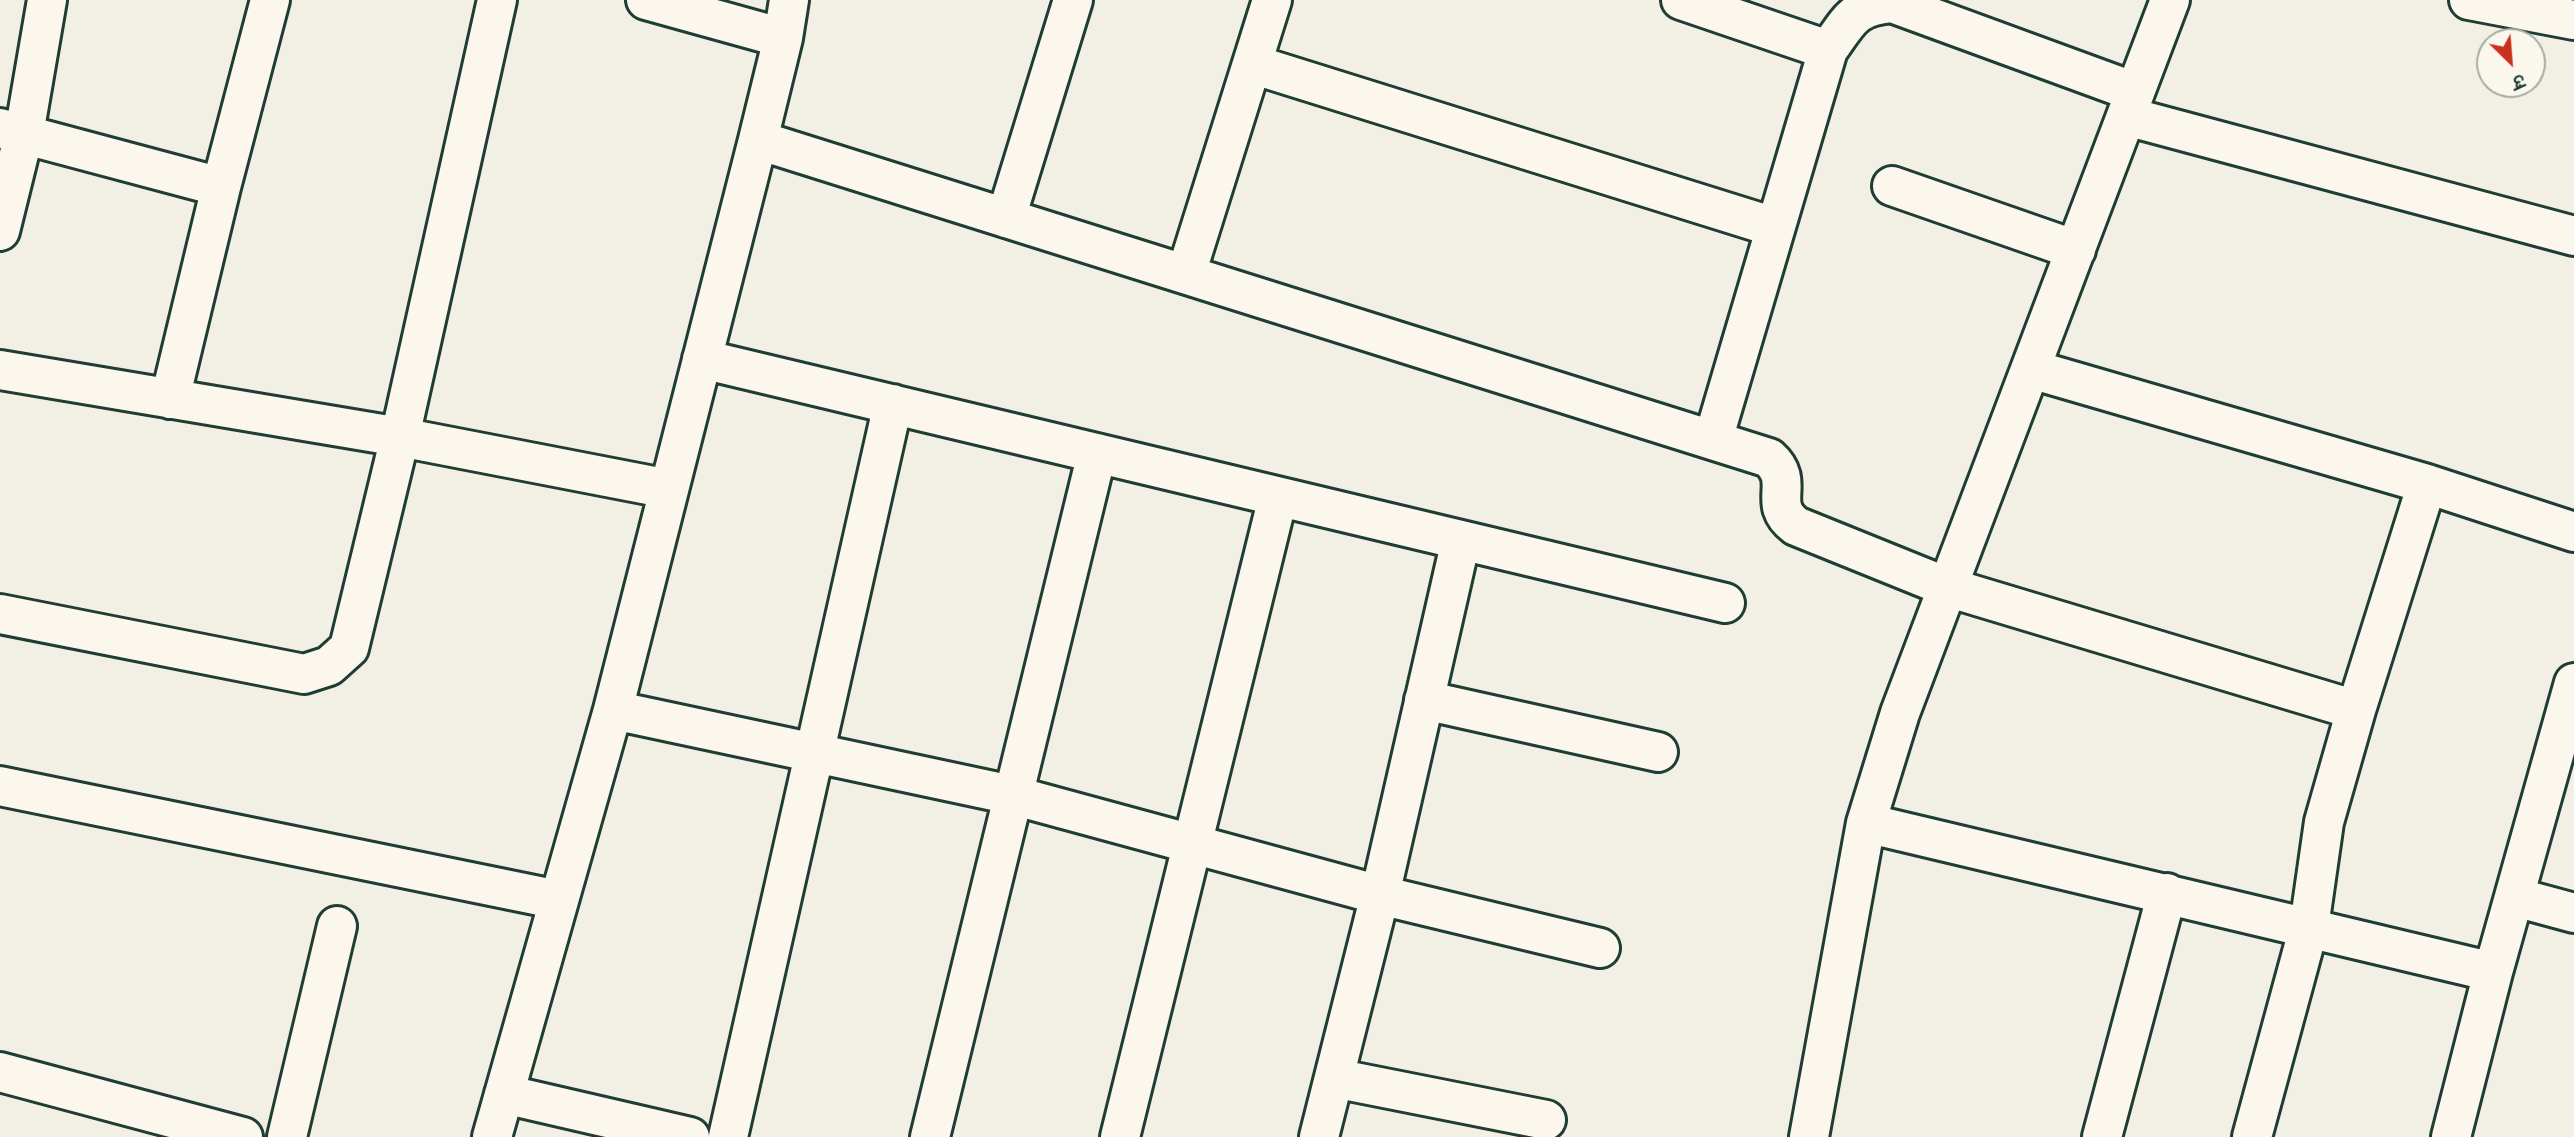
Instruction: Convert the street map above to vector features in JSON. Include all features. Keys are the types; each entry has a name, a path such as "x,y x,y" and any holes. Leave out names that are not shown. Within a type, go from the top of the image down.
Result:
{"street":[{"path":"0,231 12,131 47,0"},
{"path":"170,399 270,0"},
{"path":"0,614 304,674 329,666 349,648 401,437 497,0"},
{"path":"646,0 783,38"},
{"path":"492,1137 613,710 758,140 783,38 789,0"},
{"path":"1006,218 1073,0"},
{"path":"1185,274 1272,0"},
{"path":"1681,0 1828,50"},
{"path":"1809,1137 1866,823 1900,713 2170,0"},
{"path":"2469,0 2574,20"},
{"path":"1713,440 1828,50 1852,17 1871,5 1892,3 2131,104 2574,236"},
{"path":"1252,64 1774,227"},
{"path":"12,131 221,187"},
{"path":"758,140 1769,458 1780,467 1783,483 1780,505 1785,518 1796,526 1947,587 2356,710"},
{"path":"1892,186 2076,250"},
{"path":"702,359 1725,603"},
{"path":"0,369 401,437 669,489"},
{"path":"2031,369 2427,484 2574,532"},
{"path":"728,1137 893,404"},
{"path":"930,1137 1097,453"},
{"path":"2252,1137 2309,928 2325,822 2356,710 2427,484"},
{"path":"1120,1137 1278,497"},
{"path":"1319,1137 1380,895 1461,540"},
{"path":"2451,1137 2515,897 2566,751 2574,683"},
{"path":"1424,700 1658,752"},
{"path":"613,710 1012,795 1380,895 1600,948"},
{"path":"0,786 559,900"},
{"path":"1866,823 2493,972"},
{"path":"2102,1137 2166,893"},
{"path":"2515,897 2574,913"},
{"path":"287,1137 337,926"},
{"path":"0,1072 243,1137"},
{"path":"1334,1078 1546,1120"},
{"path":"504,1094 690,1137"}]}
